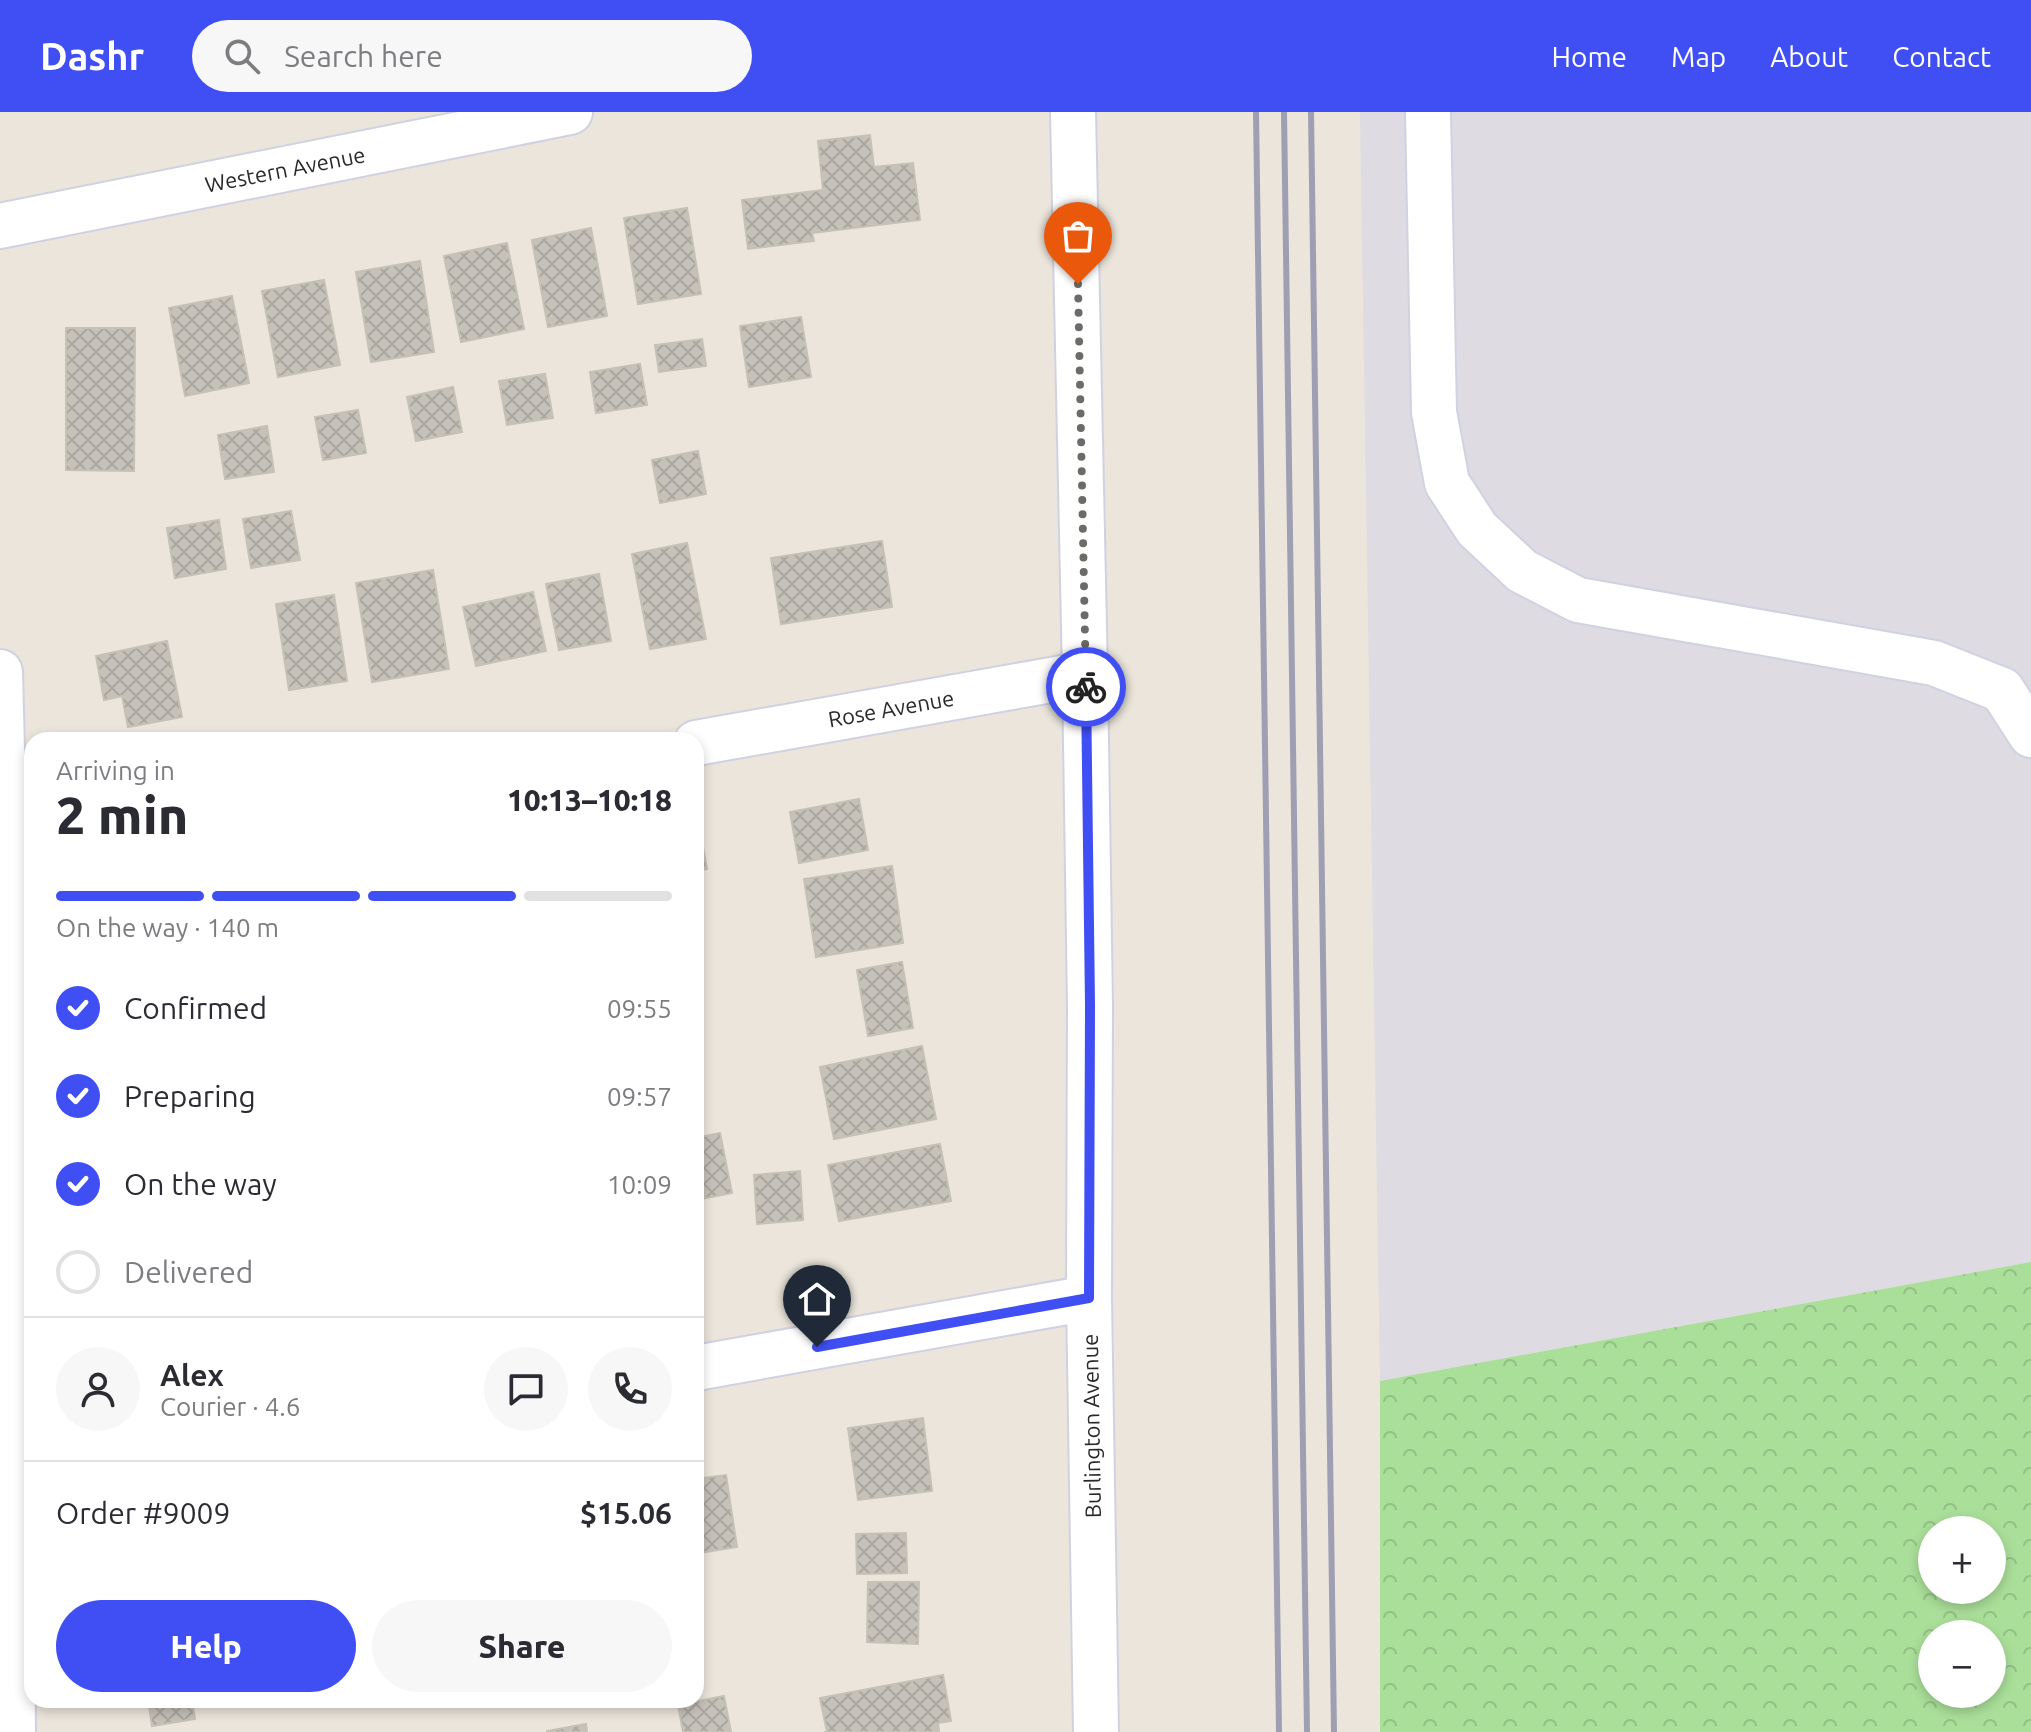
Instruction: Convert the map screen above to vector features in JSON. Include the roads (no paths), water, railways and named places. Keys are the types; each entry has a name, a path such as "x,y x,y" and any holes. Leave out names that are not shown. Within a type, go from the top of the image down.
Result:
{"street":[{"name":"Western Avenue","path":"0,226 570,112"},
{"name":"Burlington Avenue","path":"1073,112 1090,1006 1089,1298 1096,1732"},
{"path":"1428,112 1434,412 1447,483 1477,529 1522,571 1578,600 1934,663 2002,690 2031,735"},
{"path":"0,672 19,862 13,1732"},
{"name":"Rose Avenue","path":"704,742 1085,674"},
{"path":"704,1367 1089,1298"}],"railway":[{"path":"1256,112 1279,1732"},
{"path":"1284,112 1307,1732"},
{"path":"1311,112 1334,1732"}]}
